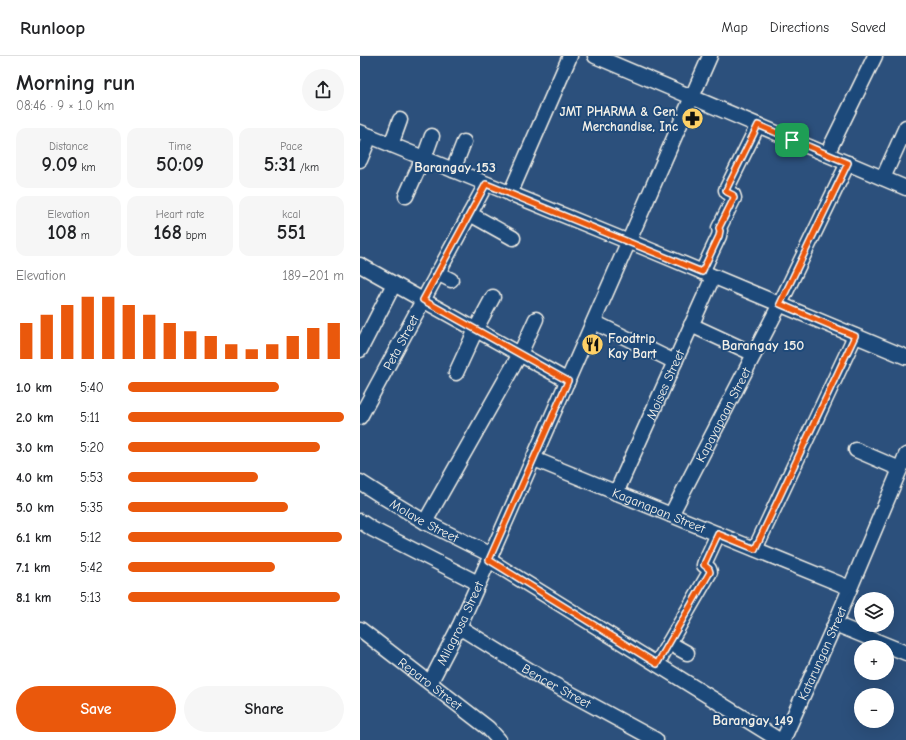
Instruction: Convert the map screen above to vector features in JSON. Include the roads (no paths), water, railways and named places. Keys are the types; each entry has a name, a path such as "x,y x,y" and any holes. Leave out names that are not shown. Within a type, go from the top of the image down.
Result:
{"street":[{"path":"510,194 570,56"},
{"path":"595,56 906,188"},
{"name":"Milagrosa Street","path":"430,683 459,627 490,558 710,56"},
{"path":"827,154 874,56"},
{"path":"391,145 400,120"},
{"name":"Moises Street","path":"616,492 691,325 719,236 719,228 734,198 733,195 726,190 758,125"},
{"path":"883,178 906,127"},
{"path":"360,160 365,134 638,245 906,357"},
{"path":"406,196 432,136"},
{"path":"453,170 464,142"},
{"name":"Kapayapaan Street","path":"671,515 780,304 848,163"},
{"name":"Peta Street","path":"360,417 423,300 464,219 486,184"},
{"path":"464,219 513,238"},
{"path":"360,265 568,381"},
{"path":"437,273 451,280"},
{"path":"360,350 394,284"},
{"path":"456,373 493,297"},
{"path":"425,522 520,354 536,319"},
{"path":"594,322 675,362"},
{"path":"691,325 754,354"},
{"path":"755,549 855,336"},
{"path":"856,450 900,469"},
{"name":"Katarungan Street","path":"784,740 835,624 906,455"},
{"name":"Kaganapan Street","path":"534,459 850,588"},
{"name":"Molave Street","path":"360,482 425,522 490,558 779,740"},
{"path":"360,521 372,529 478,583"},
{"path":"657,664 710,572 704,565 718,534"},
{"path":"835,624 906,653"},
{"name":"Bencer Street","path":"459,627 542,678 656,740"},
{"name":"Reparo Street","path":"360,629 488,728 499,740"},
{"path":"669,643 687,653"}],"place":[{"name":"JMT PHARMA & Gen. Merchandise, Inc","path":"693,118"},
{"name":"Foodtrip Kay Bart","path":"593,345"}],"district":[{"name":"Barangay 153","path":"455,167"},
{"name":"Barangay 150","path":"763,345"},
{"name":"Barangay 149","path":"753,720"}]}
